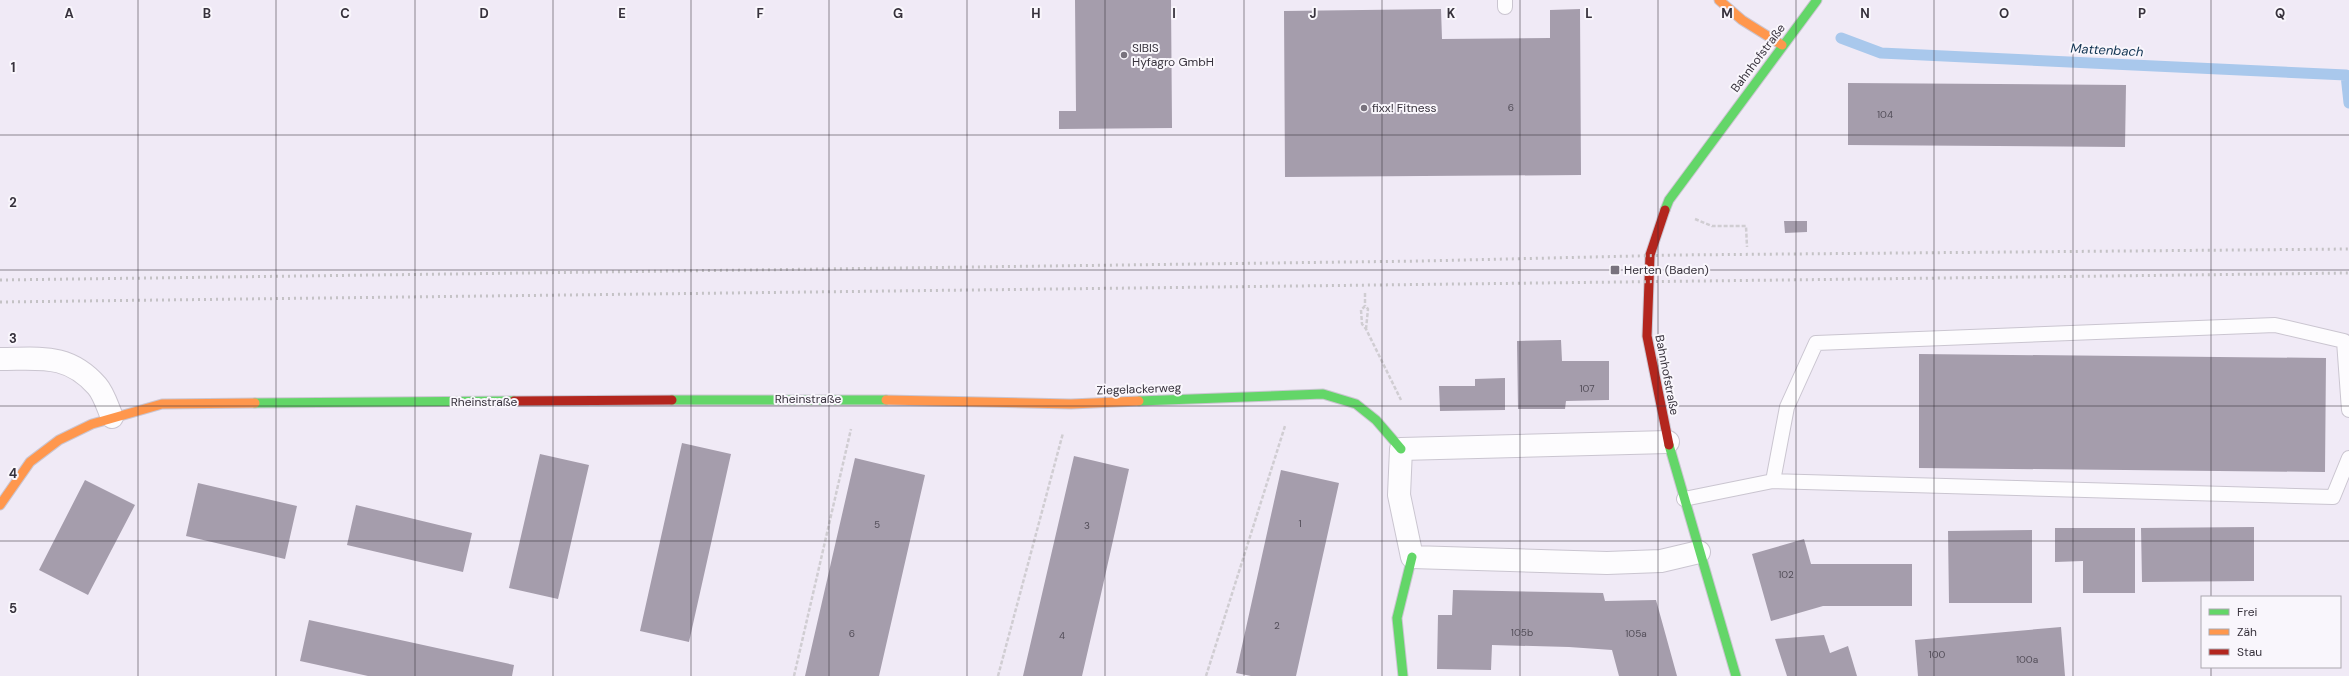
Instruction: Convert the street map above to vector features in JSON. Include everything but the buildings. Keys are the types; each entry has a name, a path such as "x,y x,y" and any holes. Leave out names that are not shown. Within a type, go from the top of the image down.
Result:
{"street":[{"path":"1718,0 1742,20 1782,45"},
{"name":"Bahnhofstraße","path":"1736,676 1668,442 1646,336 1650,255 1669,200 1782,45 1817,0"},
{"path":"0,359 55,359 76,367 98,387 112,417"},
{"name":"Ziegelackerweg","path":"858,399 1071,404 1323,394 1356,404 1376,420 1401,449"},
{"name":"Rheinstraße","path":"0,505 29,463 62,436 112,417 162,404 858,399"},
{"path":"1403,676 1397,618 1403,587 1412,557 1399,495 1401,449 1668,442"},
{"path":"1412,557 1607,563 1661,560 1699,552"}],"lane":[{"path":"1773,481 1787,407 1816,343 2002,334 2275,325 2344,341 2349,410"},
{"path":"1684,499 1773,481 2333,497 2349,458"}],"path":[{"path":"1689,217 1712,226 1746,226 1747,247"},
{"path":"1365,292 1365,306 1368,309 1366,329"},
{"path":"1365,306 1361,310 1362,324 1366,329 1403,405"},
{"path":"1206,676 1295,395"},
{"path":"794,676 858,399"},
{"path":"998,676 1071,404"}],"waterway":[{"name":"Mattenbach","path":"1841,38 1881,53 2346,75 2349,103"}],"railway":[{"path":"0,280 1422,261 1677,255 2349,249"},
{"path":"0,302 2349,273"}],"traffic: fast":[{"path":"1665,210 1669,200 1817,0"},
{"path":"1139,401 1323,394 1356,404 1376,420 1401,449"},
{"path":"672,400 886,400"},
{"path":"255,403 514,401"},
{"path":"1669,445 1736,676"},
{"path":"1403,676 1397,618 1412,557"}],"traffic: slow":[{"path":"1719,0 1742,20 1782,45"},
{"path":"886,400 1071,404 1139,401"},
{"path":"0,505 30,462 59,440 92,424 162,404 255,403"}],"traffic: jam":[{"path":"1665,210 1650,255 1647,336 1669,445"},
{"path":"514,401 672,400"}],"place":[{"name":"SIBIS Hyfagro GmbH","path":"1124,55"},
{"name":"fixx! Fitness","path":"1364,108"},
{"name":"Herten (Baden)","path":"1615,270"}]}
